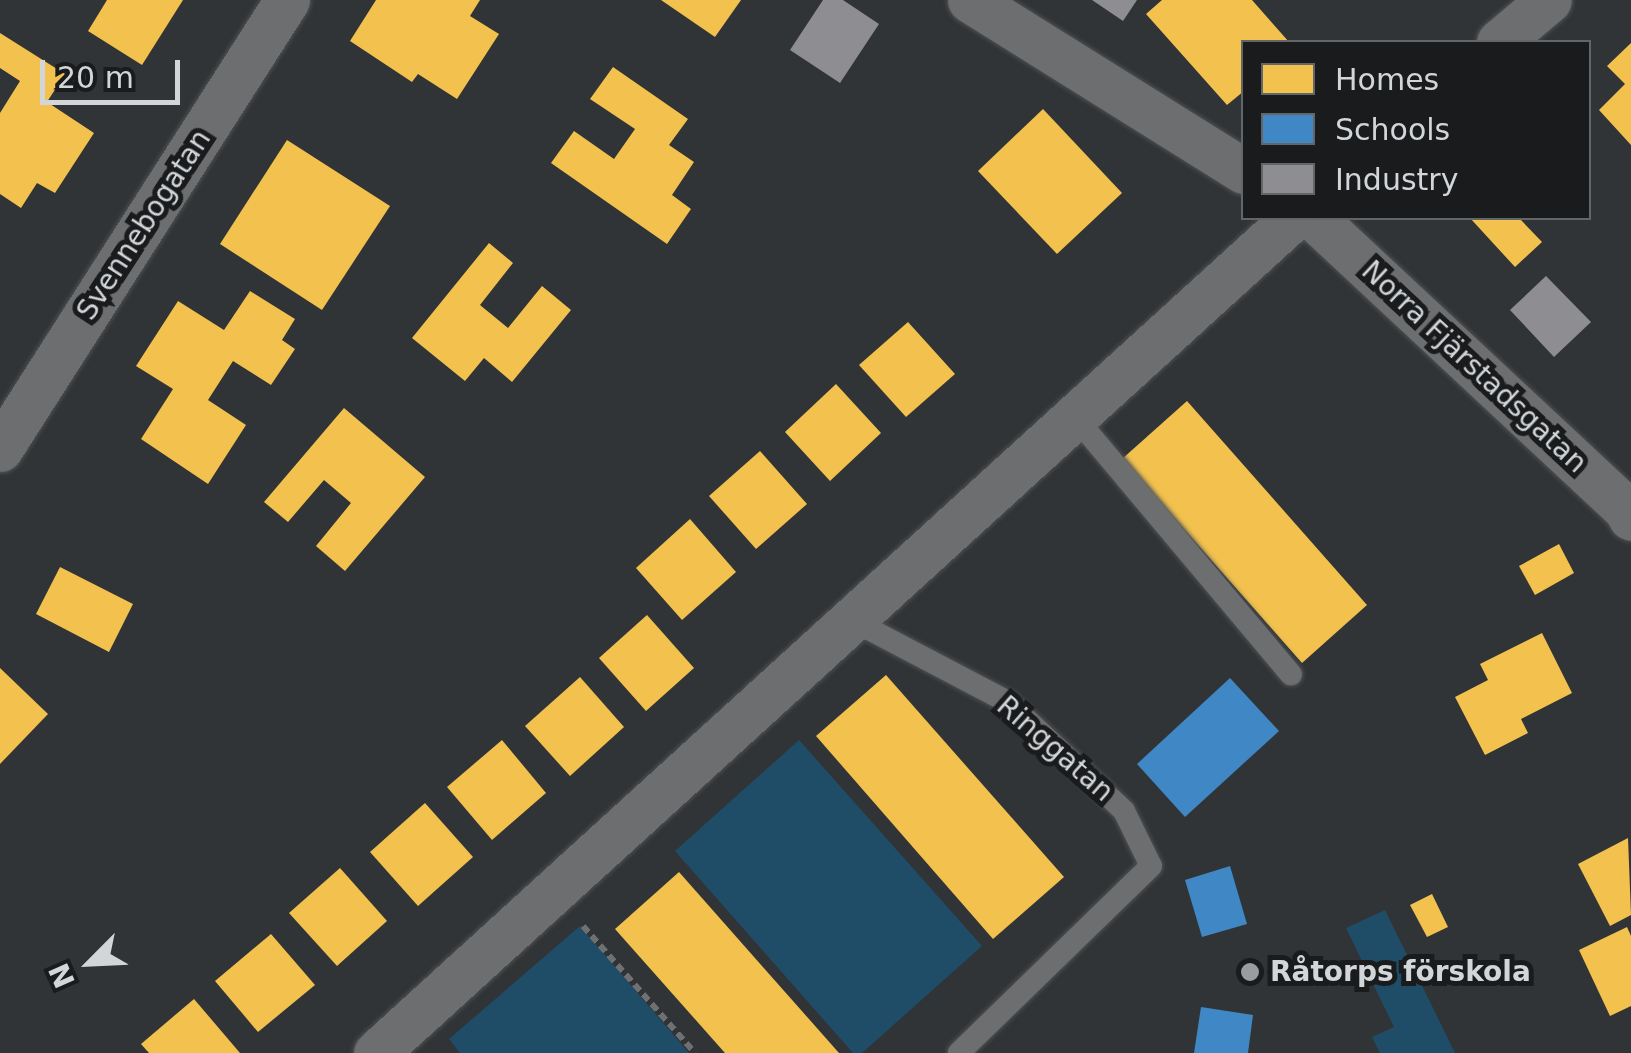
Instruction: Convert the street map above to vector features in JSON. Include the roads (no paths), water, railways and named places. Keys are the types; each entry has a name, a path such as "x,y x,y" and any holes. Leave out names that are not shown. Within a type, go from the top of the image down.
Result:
{"street":[{"name":"Svennebogatan","path":"0,449 288,0"},
{"path":"970,0 1241,169"},
{"path":"1500,40 1548,0"},
{"path":"376,1053 1291,220"},
{"name":"Norra Fjärstadsgatan","path":"1316,220 1629,512"}],"lane":[{"path":"1075,417 1291,674"},
{"name":"Ringgatan","path":"852,620 1008,702 1124,811 1151,866 959,1053"}],"place":[{"name":"Råtorps förskola","path":"1250,972"}]}
